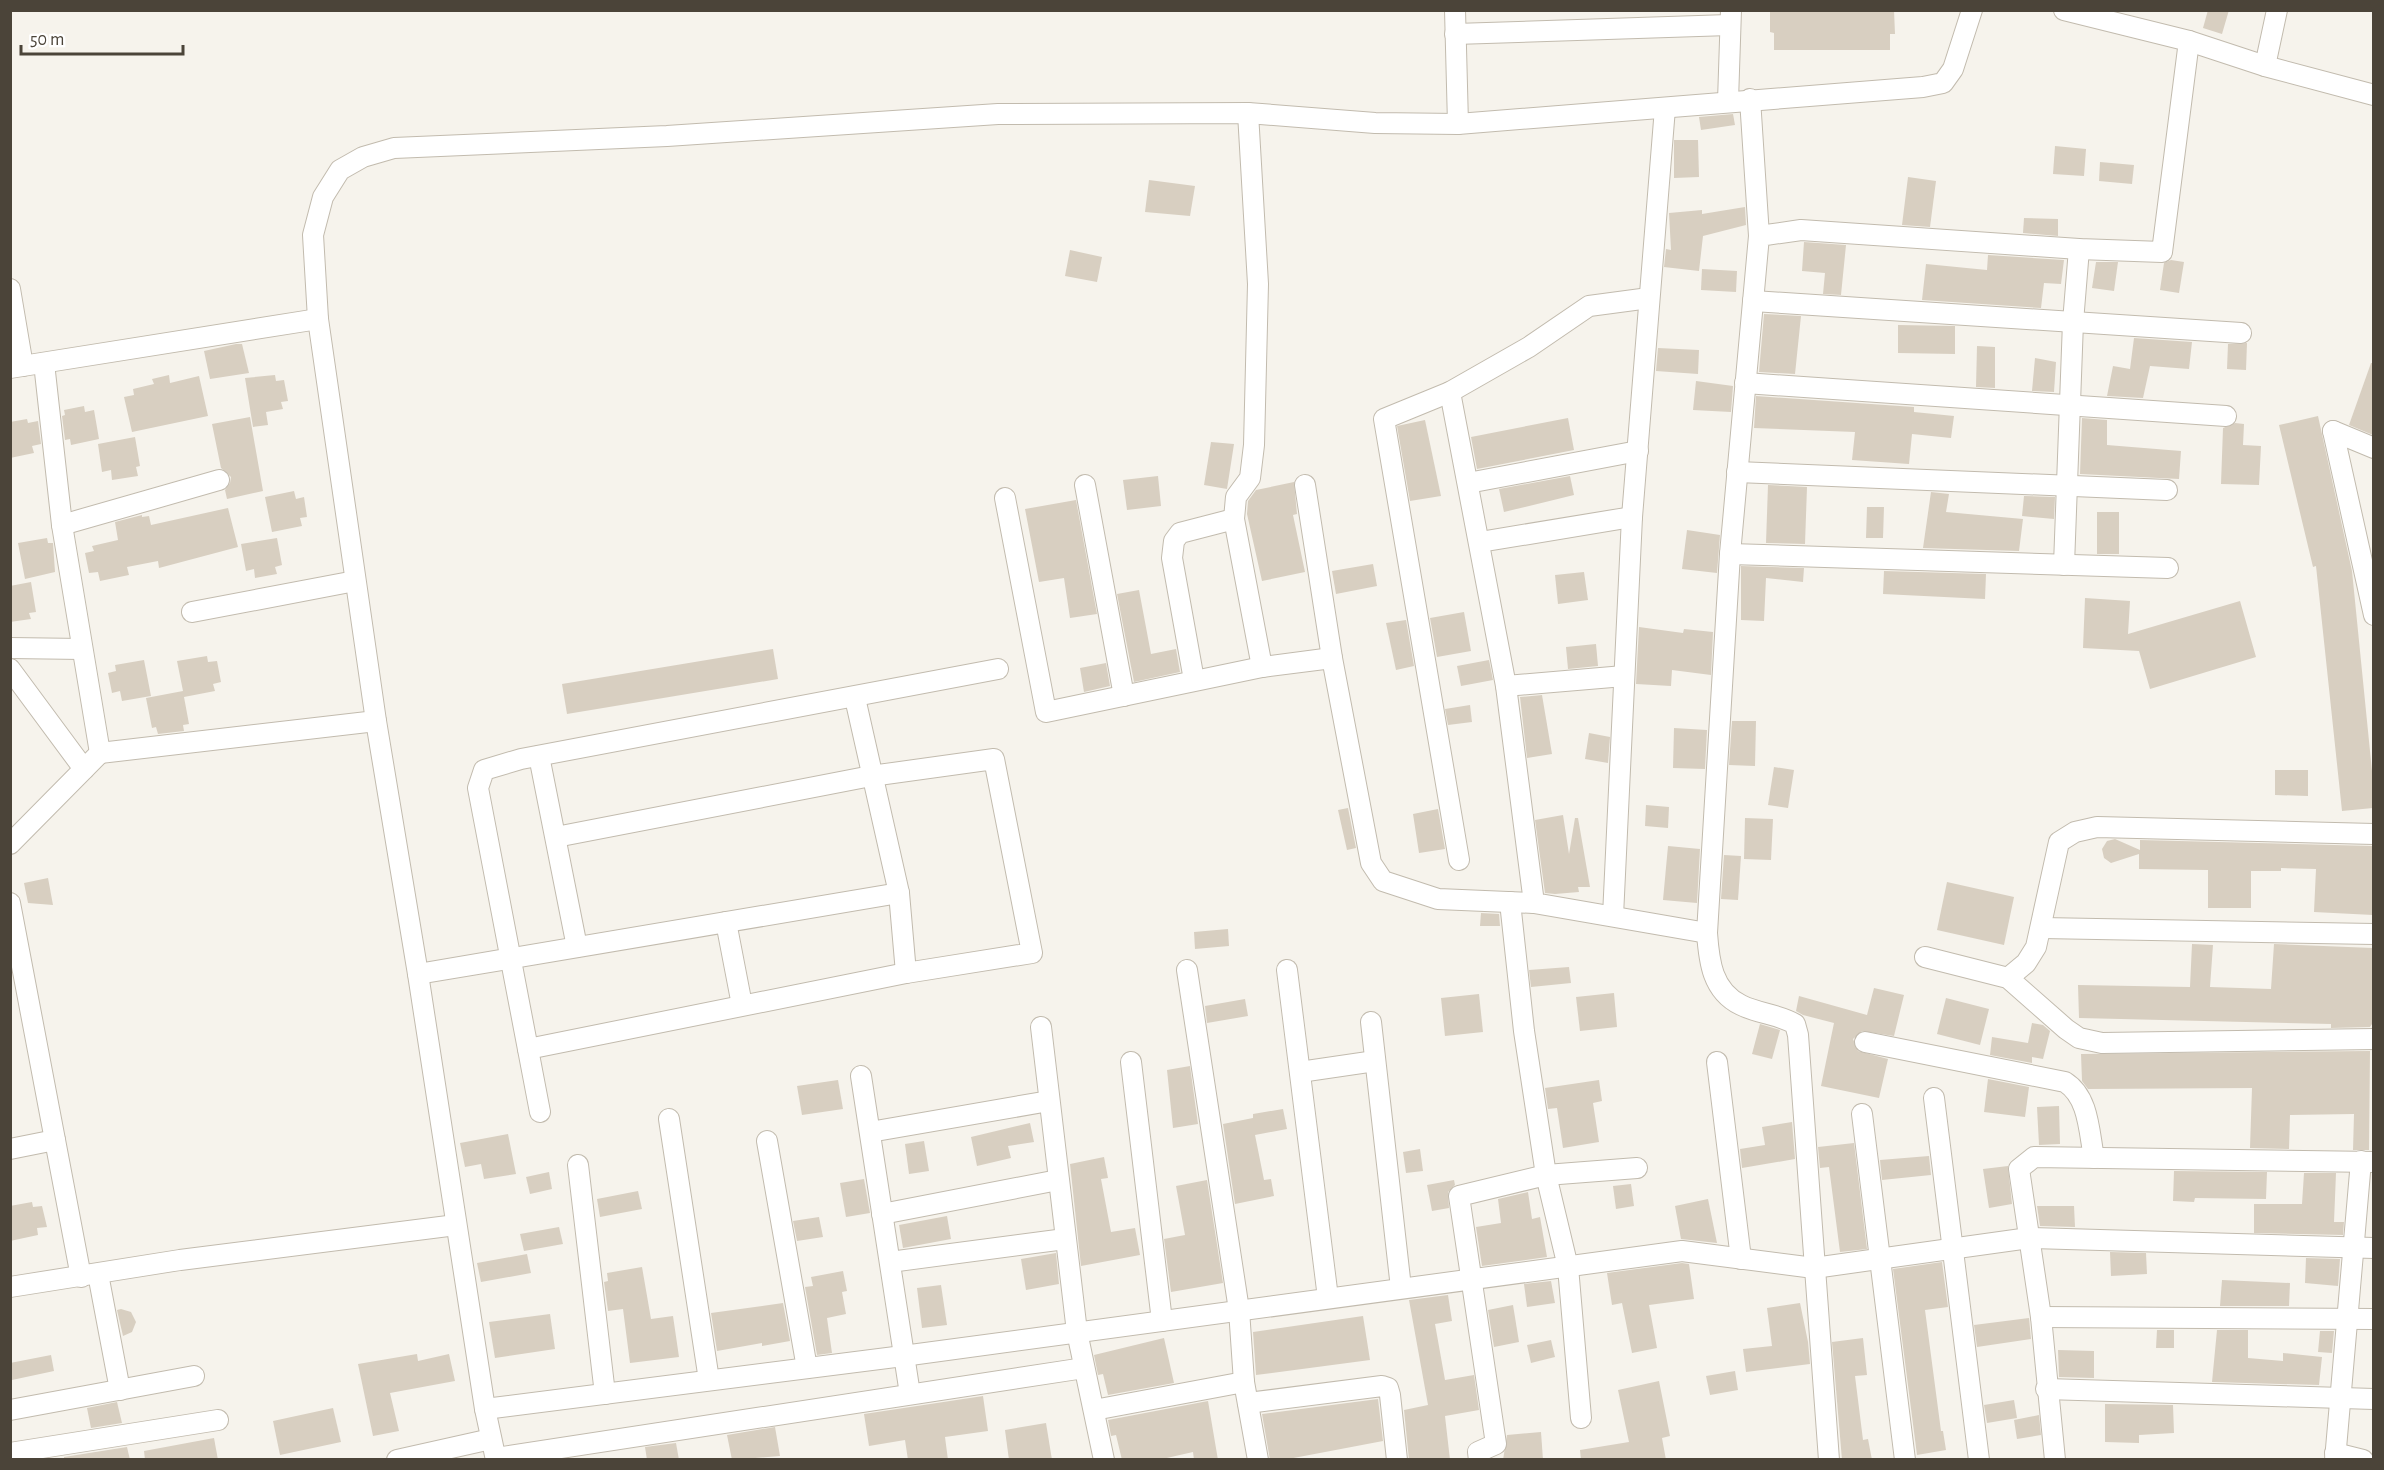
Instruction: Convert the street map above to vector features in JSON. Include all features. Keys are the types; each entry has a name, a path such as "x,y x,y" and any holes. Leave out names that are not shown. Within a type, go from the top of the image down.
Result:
{"street":[{"path":"1455,10 1458,124"},
{"path":"494,1452 485,1409 418,974 376,721 318,319 313,235 323,197 340,170 363,157 394,148 667,136 998,114 1248,113 1375,123 1458,124 1923,87 1943,83 1953,69 1972,10"},
{"path":"2064,10 2189,41 2265,66 2373,95"},
{"path":"2265,66 2277,10"},
{"path":"1455,34 1730,18 1728,101"},
{"path":"1759,236 1801,231 2079,249 2162,252 2189,41"},
{"path":"1750,99 1759,236 1730,554 1707,933 1709,962 1715,979 1725,993 1741,1005 1787,1019 1795,1024 1829,1460"},
{"path":"1613,916 1632,517 1665,108"},
{"path":"1248,113 1258,284 1254,445 1250,478 1236,497 1234,519 1262,667"},
{"path":"2064,565 2069,405 2079,249"},
{"path":"10,290 17,367 318,319"},
{"path":"1459,860 1384,419 1449,392 1529,347 1589,306 1649,298"},
{"path":"1753,301 2241,333"},
{"path":"44,363 62,525 100,753"},
{"path":"1745,384 2226,416"},
{"path":"1449,392 1480,542 1506,686 1534,903"},
{"path":"2373,448 2333,431 2366,549 2373,615"},
{"path":"1468,483 1638,451"},
{"path":"1737,472 2167,490"},
{"path":"62,525 219,480"},
{"path":"1085,485 1124,696"},
{"path":"1305,485 1332,658 1371,863 1383,881 1438,898 1534,903 1707,933"},
{"path":"1005,498 1046,712 1262,667 1332,658"},
{"path":"1480,542 1632,517"},
{"path":"1194,680 1172,558 1174,541 1180,532 1234,519"},
{"path":"1730,554 2168,568"},
{"path":"192,612 356,581"},
{"path":"10,648 82,649"},
{"path":"10,669 84,769"},
{"path":"540,1112 478,788 484,770 500,764 539,756 855,698 998,669"},
{"path":"1506,686 1624,676"},
{"path":"855,698 899,893 906,973"},
{"path":"10,844 100,753 376,721"},
{"path":"539,756 577,947"},
{"path":"528,1049 906,973 1032,953 994,759 871,776 556,837"},
{"path":"2008,978 2026,963 2036,947 2059,842 2075,832 2097,827 2373,834"},
{"path":"418,974 899,893"},
{"path":"1510,902 1524,1030 1546,1175 1568,1267 1581,1418"},
{"path":"10,903 55,1140 120,1390"},
{"path":"726,922 741,1005"},
{"path":"2042,928 2373,934"},
{"path":"1925,957 2008,978 2079,1038 2102,1043 2373,1039"},
{"path":"1186,970 1239,1310 1244,1382 1258,1460"},
{"path":"1287,970 1328,1298"},
{"path":"1371,1022 1401,1288"},
{"path":"1041,1027 1077,1332 1104,1460"},
{"path":"1865,1042 2065,1082 2075,1088 2082,1101 2094,1158"},
{"path":"1300,1072 1375,1061"},
{"path":"1131,1062 1162,1321"},
{"path":"1718,1062 1741,1259"},
{"path":"861,1076 910,1394"},
{"path":"1934,1098 1955,1249 1979,1460"},
{"path":"870,1132 1049,1101"},
{"path":"1862,1114 1905,1460"},
{"path":"669,1119 710,1380"},
{"path":"10,1149 55,1140"},
{"path":"767,1141 807,1368"},
{"path":"2055,1460 2046,1389 2042,1317 2019,1169 2034,1157 2367,1162 2364,1248 2346,1318 2335,1456 2363,1460"},
{"path":"578,1165 605,1394"},
{"path":"1479,1460 1478,1452 1496,1444 1459,1196 1546,1175 1637,1167"},
{"path":"882,1214 1058,1180"},
{"path":"10,1287 180,1260 456,1226"},
{"path":"485,1409 903,1356 1682,1251 1814,1268 1881,1261 2029,1238 2364,1248"},
{"path":"890,1262 1065,1239"},
{"path":"2042,1317 2373,1319"},
{"path":"397,1460 494,1452 1084,1368"},
{"path":"10,1410 194,1376"},
{"path":"1094,1410 1244,1382"},
{"path":"1248,1403 1382,1386 1388,1388 1397,1460"},
{"path":"2046,1389 2373,1399"},
{"path":"10,1453 219,1420"}],"building":[{"path":"1778,10 1894,10 1895,34 1890,34 1890,50 1774,50 1774,33 1770,32 1770,12"},
{"path":"2208,10 2229,10 2222,34 2203,28"},
{"path":"1733,114 1735,125 1701,130 1699,117"},
{"path":"1674,140 1698,140 1699,177 1674,178"},
{"path":"2055,146 2086,149 2084,176 2053,174"},
{"path":"2100,162 2134,165 2132,184 2099,181"},
{"path":"1908,177 1936,181 1930,227 1902,225"},
{"path":"1149,180 1195,186 1190,216 1145,212"},
{"path":"1745,207 1746,225 1703,236 1699,271 1664,267 1666,249 1671,250 1669,213 1702,210 1702,214"},
{"path":"2024,218 2058,219 2058,236 2023,233"},
{"path":"1804,242 1846,245 1841,295 1823,294 1825,273 1802,271"},
{"path":"1070,250 1102,257 1097,282 1065,276"},
{"path":"1988,255 2064,260 2061,284 2044,283 2041,308 1922,300 1926,264 1987,270"},
{"path":"2171,260 2184,262 2179,293 2160,290 2164,263"},
{"path":"2096,262 2118,262 2114,291 2092,288"},
{"path":"1702,269 1737,271 1736,292 1701,290"},
{"path":"1764,314 1801,316 1795,374 1759,372"},
{"path":"1898,325 1955,326 1955,354 1898,353"},
{"path":"2134,338 2192,342 2189,369 2150,366 2143,398 2107,396 2113,366 2130,369"},
{"path":"2247,343 2246,370 2227,369 2228,344"},
{"path":"242,344 249,373 210,379 204,351"},
{"path":"1977,346 1995,347 1995,388 1976,387"},
{"path":"1658,348 1699,350 1698,374 1656,371"},
{"path":"2035,358 2056,362 2054,392 2032,391"},
{"path":"2371,363 2373,363 2373,435 2349,425"},
{"path":"169,375 170,383 199,376 208,416 132,432 124,397 134,395 133,389 154,384 152,379"},
{"path":"275,375 276,381 284,380 288,401 281,402 283,409 266,412 268,425 253,427 245,378"},
{"path":"1696,381 1733,386 1731,412 1693,410"},
{"path":"1756,396 1914,407 1914,412 1954,416 1951,438 1912,434 1909,464 1852,460 1855,432 1754,428"},
{"path":"84,406 85,412 94,410 99,439 71,445 70,439 65,440 62,416 65,415 64,410"},
{"path":"2318,416 2352,571 2373,781 2373,808 2342,811 2316,566 2313,567 2279,425"},
{"path":"250,417 263,491 227,499 225,490 231,477 221,468 212,424"},
{"path":"1568,418 1574,450 1477,469 1471,437"},
{"path":"2082,418 2107,420 2107,445 2181,451 2179,479 2080,474"},
{"path":"27,419 28,423 38,421 41,444 32,446 34,453 10,458 10,422"},
{"path":"1425,420 1441,496 1410,501 1397,426"},
{"path":"2235,423 2244,424 2243,445 2261,446 2259,485 2221,484 2223,428"},
{"path":"135,437 140,466 136,467 138,476 112,480 111,470 102,472 98,444"},
{"path":"1211,442 1234,444 1227,489 1204,485"},
{"path":"1158,476 1161,506 1127,510 1123,480"},
{"path":"1570,476 1574,495 1504,512 1499,489"},
{"path":"1294,482 1297,514 1293,515 1305,572 1262,581 1247,514 1248,501 1256,490"},
{"path":"1768,485 1807,487 1805,544 1766,543"},
{"path":"294,491 296,499 304,497 307,517 300,518 302,526 272,532 265,497"},
{"path":"1931,492 1949,494 1946,512 2023,519 2019,551 1923,548"},
{"path":"2024,496 2055,497 2054,519 2022,516"},
{"path":"1076,500 1097,614 1070,618 1064,578 1039,582 1025,509"},
{"path":"1867,507 1884,507 1883,538 1866,538"},
{"path":"228,508 238,547 159,568 158,561 127,567 129,575 100,581 98,572 89,573 85,553 94,551 92,546 118,540 115,522 142,515 142,517 149,516 151,525"},
{"path":"2097,512 2119,512 2119,554 2097,554"},
{"path":"1687,530 1720,535 1717,573 1682,569"},
{"path":"47,538 48,543 53,543 55,572 25,579 18,543"},
{"path":"277,538 282,565 275,567 277,574 255,578 254,569 246,571 241,544"},
{"path":"1373,564 1377,586 1336,594 1332,571"},
{"path":"1741,566 1804,568 1803,582 1766,578 1764,621 1741,620"},
{"path":"1884,571 1986,574 1985,599 1883,594"},
{"path":"1584,572 1588,600 1558,604 1555,575"},
{"path":"31,582 36,612 29,613 31,619 10,622 10,586"},
{"path":"1139,590 1151,654 1176,649 1180,672 1134,682 1117,594"},
{"path":"2085,598 2130,601 2128,634 2240,601 2256,657 2150,689 2139,651 2083,648"},
{"path":"1464,612 1471,651 1437,657 1430,618"},
{"path":"1406,620 1414,666 1396,670 1386,623"},
{"path":"1639,627 1683,633 1684,629 1713,632 1711,675 1672,670 1671,686 1636,684"},
{"path":"1596,644 1598,666 1568,669 1566,647"},
{"path":"773,649 778,679 567,714 562,684"},
{"path":"207,656 208,662 217,661 221,682 213,684 215,691 184,697 189,724 183,725 184,731 158,734 156,727 152,728 146,698 183,691 177,661"},
{"path":"144,660 151,696 122,701 120,691 112,693 108,673 116,671 115,665"},
{"path":"1489,660 1493,680 1461,686 1457,666"},
{"path":"1106,663 1110,686 1084,692 1080,668"},
{"path":"1542,695 1552,754 1527,758 1520,697"},
{"path":"1470,705 1472,722 1448,725 1445,709"},
{"path":"1732,721 1756,721 1755,766 1729,765"},
{"path":"1674,728 1707,730 1705,769 1673,768"},
{"path":"1589,733 1610,737 1608,763 1585,759"},
{"path":"1774,767 1794,770 1788,808 1768,805"},
{"path":"2275,770 2308,770 2308,796 2275,795"},
{"path":"1646,805 1669,807 1668,828 1645,826"},
{"path":"1348,808 1356,848 1347,850 1338,810"},
{"path":"1438,809 1445,849 1419,853 1413,814"},
{"path":"1563,815 1569,854 1575,818 1578,818 1590,887 1578,887 1579,892 1545,893 1535,820"},
{"path":"1745,818 1773,819 1771,860 1744,859"},
{"path":"2115,839 2140,850 2140,840 2373,846 2373,915 2314,912 2316,869 2281,868 2281,871 2251,871 2251,908 2208,908 2208,870 2139,869 2139,854 2111,863 2104,858 2102,849 2107,841"},
{"path":"1668,846 1700,849 1697,903 1663,900"},
{"path":"1724,855 1741,856 1738,900 1721,899"},
{"path":"48,878 53,905 28,903 24,883"},
{"path":"1947,882 2014,897 2004,945 1937,930"},
{"path":"1481,913 1499,914 1500,926 1480,926"},
{"path":"1228,929 1229,946 1195,949 1194,932"},
{"path":"2192,944 2213,945 2210,987 2271,989 2274,944 2373,948 2372,1024 2370,1027 2331,1028 2331,1024 2079,1018 2078,985 2190,987"},
{"path":"1569,967 1571,983 1531,987 1529,970"},
{"path":"1874,988 1904,995 1894,1036 1862,1031 1853,1039 1858,1051 1888,1059 1879,1098 1821,1086 1834,1023 1796,1011 1799,996 1867,1015"},
{"path":"1614,993 1617,1027 1580,1031 1576,997"},
{"path":"1479,994 1483,1032 1445,1036 1441,998"},
{"path":"1946,998 1989,1009 1980,1045 1937,1034"},
{"path":"1245,999 1248,1016 1207,1023 1205,1006"},
{"path":"2032,1023 2043,1025 2050,1031 2043,1059 2032,1057 2032,1063 1990,1055 1992,1037 2028,1043"},
{"path":"1760,1024 1780,1030 1772,1059 1752,1054"},
{"path":"2370,1051 2369,1150 2353,1150 2354,1114 2290,1115 2289,1149 2250,1148 2252,1088 2088,1089 2082,1081 2081,1054"},
{"path":"1190,1066 1198,1124 1173,1128 1167,1070"},
{"path":"1988,1079 2029,1087 2025,1117 1984,1112"},
{"path":"838,1080 843,1109 802,1115 797,1086"},
{"path":"1599,1080 1602,1101 1593,1103 1599,1142 1563,1148 1557,1108 1548,1109 1545,1088"},
{"path":"2059,1106 2060,1144 2039,1145 2037,1107"},
{"path":"1283,1109 1287,1129 1255,1135 1264,1180 1271,1179 1274,1196 1235,1204 1223,1124 1253,1118 1253,1114"},
{"path":"1792,1122 1795,1159 1742,1168 1740,1149 1765,1145 1762,1127"},
{"path":"1030,1123 1034,1142 1008,1146 1011,1158 977,1166 971,1137"},
{"path":"508,1134 516,1174 484,1179 481,1164 465,1167 460,1143"},
{"path":"924,1141 929,1171 909,1174 905,1144"},
{"path":"1854,1143 1867,1249 1840,1252 1829,1167 1820,1168 1818,1147"},
{"path":"1420,1149 1423,1171 1406,1173 1403,1152"},
{"path":"1929,1156 1931,1175 1882,1180 1880,1160"},
{"path":"1104,1157 1108,1178 1101,1179 1111,1232 1135,1228 1140,1255 1081,1266 1070,1164"},
{"path":"2008,1166 2012,1204 1989,1208 1983,1169"},
{"path":"2174,1171 2267,1172 2266,1199 2195,1198 2194,1202 2173,1201"},
{"path":"549,1172 552,1189 530,1194 526,1177"},
{"path":"2304,1173 2336,1173 2334,1222 2344,1222 2343,1235 2254,1233 2254,1204 2302,1204"},
{"path":"864,1179 870,1213 846,1217 840,1183"},
{"path":"1207,1180 1223,1283 1171,1292 1164,1239 1185,1235 1176,1186"},
{"path":"1454,1180 1455,1185 1448,1192 1449,1208 1432,1211 1427,1185"},
{"path":"1631,1184 1634,1206 1616,1209 1613,1186"},
{"path":"638,1191 642,1209 600,1217 597,1199"},
{"path":"1528,1192 1532,1219 1540,1217 1547,1257 1482,1266 1476,1227 1501,1223 1498,1199"},
{"path":"1708,1199 1717,1243 1681,1239 1675,1206"},
{"path":"32,1202 33,1207 42,1206 47,1227 37,1228 38,1235 10,1241 10,1206"},
{"path":"2037,1206 2074,1206 2075,1227 2040,1226"},
{"path":"947,1216 951,1239 903,1248 899,1225"},
{"path":"819,1217 823,1237 797,1241 793,1221"},
{"path":"559,1227 563,1244 524,1251 520,1234"},
{"path":"2110,1252 2146,1253 2147,1274 2111,1276"},
{"path":"1056,1253 1059,1284 1026,1290 1021,1259"},
{"path":"527,1254 531,1273 481,1282 477,1263"},
{"path":"2306,1258 2340,1259 2338,1286 2305,1283"},
{"path":"1942,1262 1948,1307 1925,1310 1941,1431 1943,1431 1946,1450 1917,1455 1893,1269"},
{"path":"1689,1264 1694,1299 1649,1305 1657,1348 1632,1353 1622,1303 1612,1305 1607,1273"},
{"path":"642,1267 651,1319 673,1316 679,1357 630,1363 623,1309 608,1311 604,1282 608,1281 607,1273"},
{"path":"843,1271 847,1291 842,1292 846,1314 827,1318 832,1353 817,1355 805,1287 813,1286 811,1277"},
{"path":"2222,1280 2290,1283 2289,1306 2220,1306"},
{"path":"1551,1281 1555,1303 1527,1307 1524,1284"},
{"path":"941,1285 947,1325 922,1328 917,1288"},
{"path":"1448,1295 1452,1321 1435,1324 1445,1380 1474,1375 1479,1410 1445,1416 1450,1460 1409,1460 1404,1410 1428,1405 1409,1300"},
{"path":"783,1303 790,1341 762,1346 762,1343 717,1351 711,1313"},
{"path":"1800,1303 1810,1364 1746,1372 1743,1349 1772,1346 1767,1308"},
{"path":"1513,1305 1519,1342 1494,1347 1488,1310"},
{"path":"117,1310 131,1312 136,1322 132,1332 123,1336"},
{"path":"550,1314 555,1349 495,1358 489,1322"},
{"path":"1363,1316 1370,1360 1256,1375 1253,1332"},
{"path":"2029,1318 2031,1339 1977,1347 1974,1325"},
{"path":"2157,1330 2174,1330 2174,1348 2156,1348"},
{"path":"2217,1330 2248,1330 2248,1358 2283,1361 2283,1353 2322,1357 2319,1385 2212,1382"},
{"path":"2320,1331 2334,1331 2332,1353 2318,1352"},
{"path":"1164,1338 1174,1383 1108,1395 1103,1374 1098,1375 1094,1355"},
{"path":"1863,1338 1867,1375 1855,1376 1863,1440 1868,1439 1872,1460 1842,1460 1832,1342"},
{"path":"1551,1340 1555,1357 1531,1363 1527,1345"},
{"path":"2058,1350 2094,1351 2094,1378 2059,1377"},
{"path":"417,1354 418,1361 449,1354 455,1381 390,1393 399,1431 373,1436 358,1364"},
{"path":"51,1355 54,1371 12,1380 10,1363"},
{"path":"1735,1371 1738,1390 1710,1395 1706,1376"},
{"path":"1659,1381 1670,1436 1662,1438 1666,1460 1581,1460 1580,1450 1629,1442 1618,1390"},
{"path":"983,1396 988,1431 945,1437 948,1460 908,1460 905,1440 869,1446 864,1414"},
{"path":"1378,1399 1383,1441 1283,1460 1270,1460 1262,1414"},
{"path":"2014,1400 2017,1418 1987,1423 1984,1405"},
{"path":"1208,1401 1218,1460 1194,1460 1193,1452 1158,1460 1122,1460 1116,1435 1111,1436 1108,1420"},
{"path":"117,1402 122,1423 91,1428 87,1408"},
{"path":"2105,1404 2173,1405 2174,1433 2139,1435 2139,1443 2105,1442"},
{"path":"333,1408 341,1442 280,1455 273,1421"},
{"path":"2039,1415 2041,1435 2017,1439 2014,1420"},
{"path":"1046,1423 1052,1460 1009,1460 1005,1430"},
{"path":"775,1427 780,1456 732,1460 727,1435"},
{"path":"1541,1432 1543,1460 1503,1460 1507,1435"},
{"path":"214,1438 218,1460 145,1460 144,1451"},
{"path":"676,1443 679,1460 647,1460 645,1447"},
{"path":"127,1447 130,1460 64,1460 64,1457"}]}
